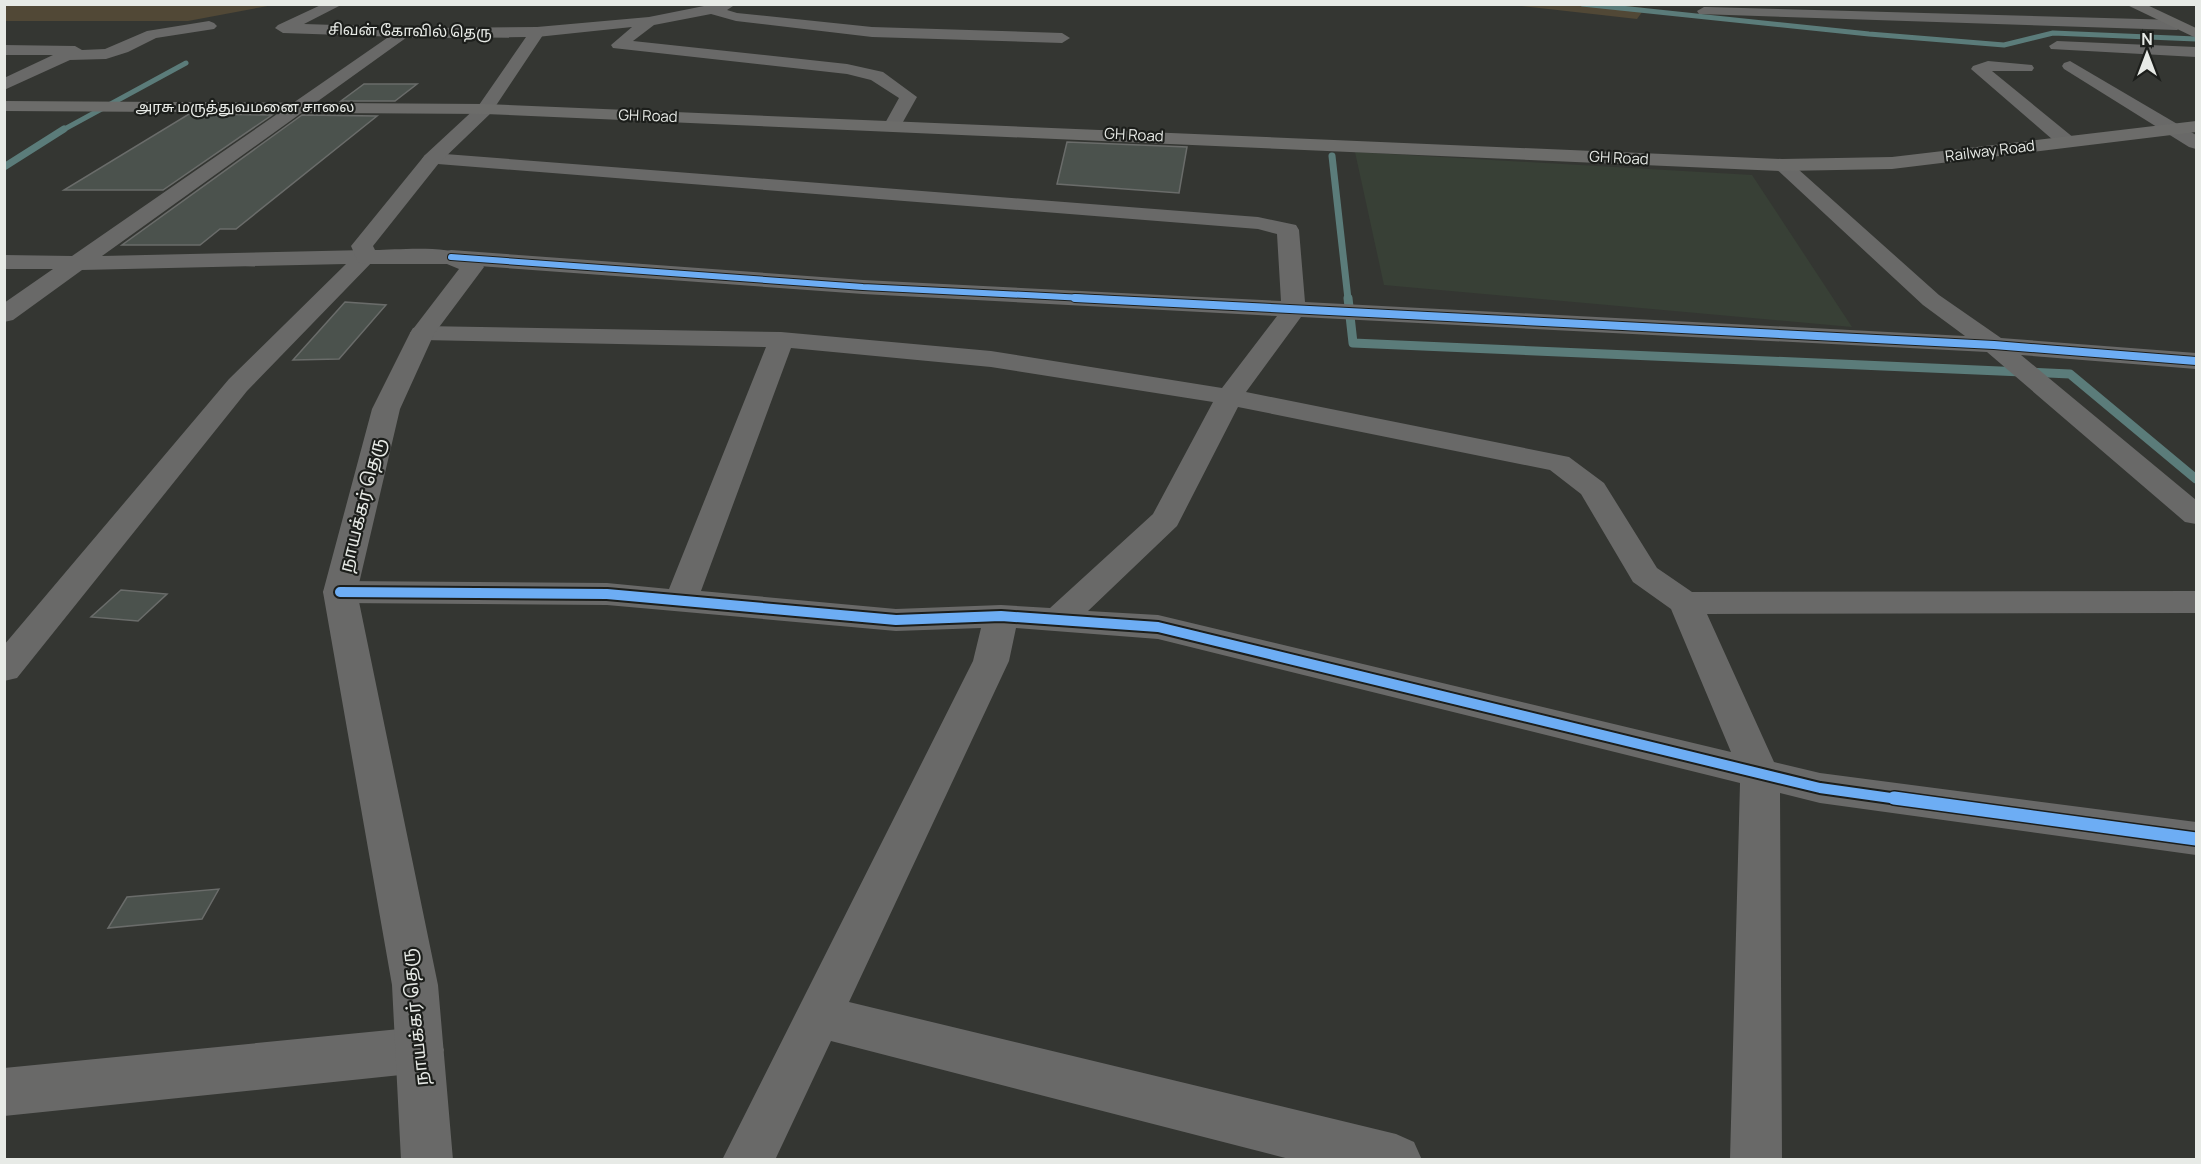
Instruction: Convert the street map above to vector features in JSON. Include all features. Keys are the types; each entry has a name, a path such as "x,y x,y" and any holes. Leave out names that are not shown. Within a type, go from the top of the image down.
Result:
{"main road":[{"path":"2135,6 2196,34"},
{"name":"அரசு மருத்துவமனை சாலை","path":"4,106 485,110"},
{"name":"GH Road","path":"485,110 893,125 1782,165"},
{"name":"Railway Road","path":"1782,165 1892,163 2196,127"}],"street":[{"name":"சிவன் கோவில் தெரு","path":"336,4 283,28 405,32 537,32 649,21 711,10 729,4"},
{"path":"2114,6 2135,6"},
{"path":"711,10 736,17 872,32 1062,38"},
{"path":"1704,11 2176,25"},
{"path":"649,21 619,45 670,48 847,69 877,76 908,97 893,125"},
{"path":"67,55 106,54 152,34 209,26"},
{"path":"4,315 405,32"},
{"path":"366,257 362,246 432,159 485,110 537,32"},
{"path":"2057,46 2196,52"},
{"path":"4,50 75,51 4,85"},
{"path":"2026,68 1988,66 1979,69 2067,142"},
{"path":"2070,66 2196,143"},
{"path":"432,159 1258,223 1288,230 1294,310 1229,397 1166,519 1058,620"},
{"path":"1782,165 1932,300 1994,345 2196,515"},
{"path":"4,669 238,385 366,257"},
{"path":"4,262 76,263 451,257 863,287 1994,345 2196,361"},
{"name":"நாயக்கர் தெரு","path":"427,1160 415,985 340,591 386,409 422,333 473,267 451,257"},
{"path":"422,333 781,340 991,359 1229,397 1559,463 1593,489 1645,575 1685,603 1760,774 1756,1160"},
{"path":"681,601 781,340"},
{"path":"340,591 607,594 896,620 1001,616 1158,627 1820,788 2196,839"},
{"path":"1685,603 2196,602"},
{"path":"748,1160 991,661 1001,616"},
{"path":"817,1016 1396,1160"},
{"path":"4,1092 420,1050"}],"shaded area":[{"path":"5,4 273,5 188,21 5,21"},
{"path":"1513,5 1620,5 1645,8 1637,19"},
{"path":"1355,152 1752,175 1852,327 1384,285"}],"building":[{"path":"364,84 417,84 395,101 341,101"},
{"path":"189,114 272,115 163,190 64,190"},
{"path":"302,115 377,116 236,229 220,229 200,245 122,245"},
{"path":"1067,142 1187,147 1179,193 1057,184"},
{"path":"345,302 386,305 339,359 293,360"},
{"path":"121,590 167,594 138,621 91,617"},
{"path":"219,889 202,919 108,928 127,897"}],"waterway":[{"path":"1582,4 1869,34 2004,45 2053,33 2196,39"},
{"path":"61,131 186,63"},
{"path":"4,167 64,129"},
{"path":"1332,156 1348,299"},
{"path":"1348,298 1353,343 2070,374 2196,479"}],"cycle path":[{"path":"451,257 863,287 1994,345 2196,361"},
{"path":"340,592 607,594 896,620 1001,616 1158,627 1820,788 2196,839"}]}
